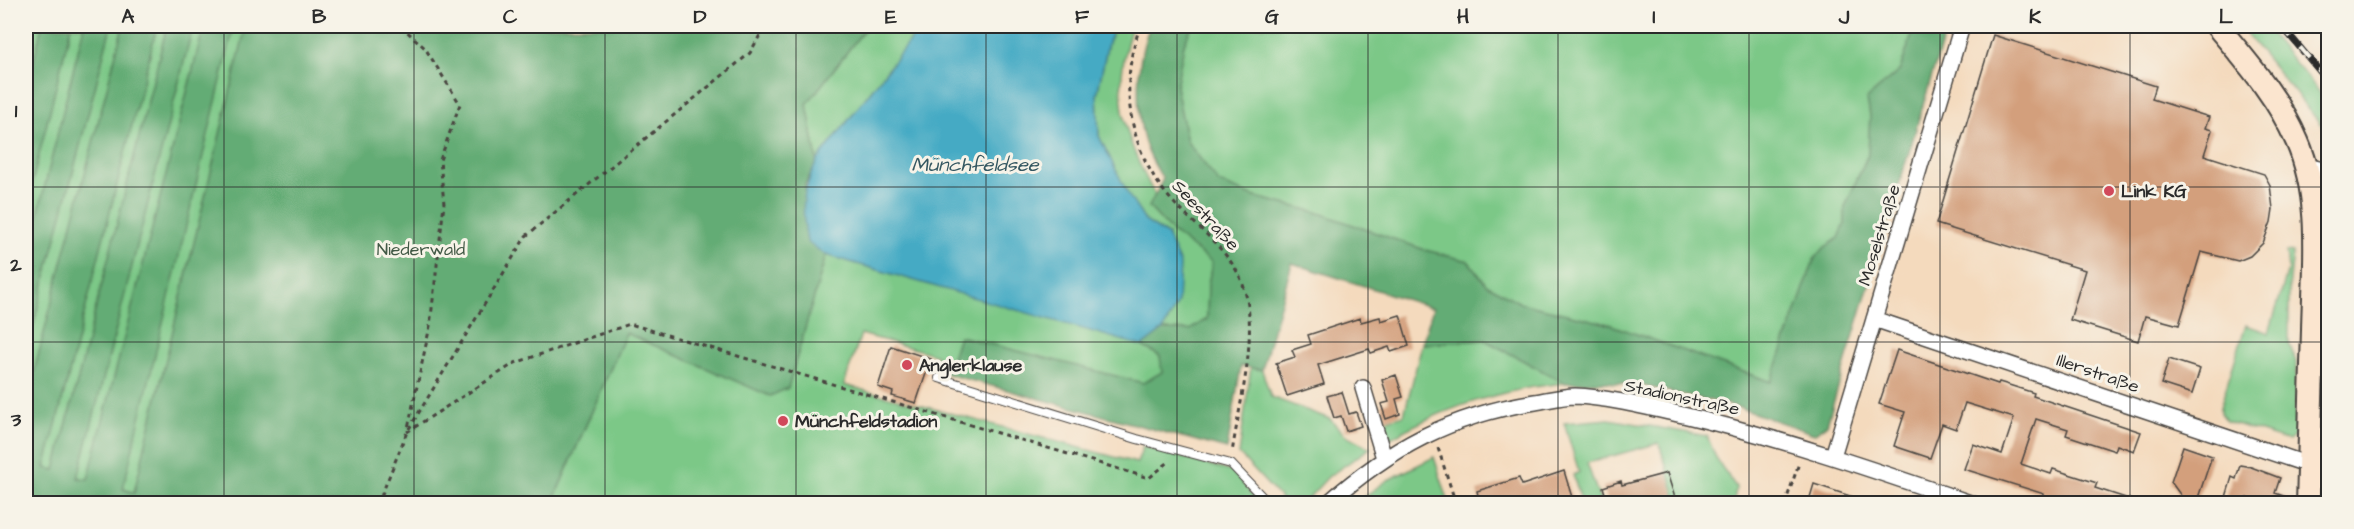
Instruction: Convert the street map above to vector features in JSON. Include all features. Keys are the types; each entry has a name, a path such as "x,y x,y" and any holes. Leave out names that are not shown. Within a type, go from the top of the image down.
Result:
{"street":[{"name":"Moselstraße","path":"1833,456 1962,26"},
{"path":"2217,26 2269,89 2298,142 2311,184 2315,229 2316,471 2308,504"},
{"path":"2306,166 2328,171"},
{"name":"Illerstraße","path":"1874,319 2316,471"},
{"path":"1363,388 1384,458"},
{"name":"Stadionstraße","path":"1327,504 1359,475 1384,458 1433,431 1466,418 1518,404 1575,396 1648,407 1710,422 1833,456 1973,504"}],"lane":[{"path":"939,378 1137,439 1231,464 1269,504"}],"path":[{"path":"401,26 425,48 460,104 440,160 444,204 431,315 407,432"},
{"path":"378,504 407,432 526,236 750,53 765,26"},
{"name":"Seestraße","path":"1140,26 1131,61 1128,100 1134,132 1144,159 1159,188 1224,253 1245,290 1249,319 1247,362 1231,464"},
{"path":"407,432 514,363 630,324 1149,478 1183,450"},
{"path":"1433,431 1456,504"},
{"path":"1785,504 1804,448"}],"green space":[{"path":"27,26 42,26 26,92 26,30"},
{"path":"42,26 71,26 26,207 26,92"},
{"path":"71,26 84,26 26,263 26,207"},
{"path":"84,26 111,26 26,353 26,263"},
{"path":"111,26 123,26 26,403 26,353"},
{"name":"Niederwald","path":"123,26 157,26 45,468 55,470 167,26 193,26 78,478 88,479 204,26 234,26 123,489 134,493 246,26 867,26 807,104 817,161 805,185 808,242 826,255 788,388 770,396 626,333 552,503 26,504 26,403"},
{"path":"157,26 167,26 55,470 45,468"},
{"path":"193,26 204,26 88,480 78,477"},
{"path":"234,26 246,26 134,493 122,488"},
{"path":"867,26 921,26 817,161 807,104"},
{"path":"1115,26 1132,26 1122,72 1121,93 1128,133 1155,195 1149,207 1171,231 1212,262 1208,286 1207,319 1190,330 1163,330 1178,302 1168,235 1145,221 1128,196 1099,136 1097,95 1108,42"},
{"path":"1150,26 1192,26 1184,44 1176,87 1187,142 1219,183 1255,197 1316,212 1425,250 1468,261 1486,284 1520,303 1608,324 1771,382 1814,260 1825,247 1839,238 1845,224 1845,207 1868,155 1870,115 1867,99 1900,70 1915,26 1947,26 1827,424 1814,434 1731,405 1639,385 1604,382 1565,383 1485,340 1422,344 1433,308 1292,263 1262,370 1241,366 1227,449 947,374 959,336 1143,383 1162,372 1160,356 1142,346 1163,330 1190,330 1207,319 1208,286 1212,262 1171,231 1149,207 1163,179 1144,140 1139,107 1141,56"},
{"path":"1192,26 1915,26 1900,70 1867,99 1870,115 1868,154 1845,207 1845,224 1839,239 1825,247 1814,260 1772,382 1608,324 1520,303 1486,284 1468,261 1425,250 1316,212 1255,197 1219,183 1187,142 1176,86 1184,44"},
{"path":"2240,26 2264,26 2328,102 2328,133"},
{"path":"2286,252 2293,253 2289,289 2289,343 2296,362 2295,436 2289,441 2226,421 2220,413 2246,325 2269,333 2288,270"},
{"name":"Münchfeldstadion","path":"826,255 1122,338 1160,356 1163,373 1143,383 959,336 947,374 934,370 937,355 861,334 844,385 1137,463 1143,446 1233,472 1259,503 552,504 626,333 770,396 788,388"},
{"path":"1485,340 1565,383 1519,390 1474,401 1431,418 1389,439 1384,421 1404,415 1422,344"},
{"path":"1251,367 1262,370 1271,397 1330,419 1344,434 1370,448 1328,477 1303,504 1283,501 1239,454"},
{"path":"1609,419 1707,436 1717,460 1736,487 1734,503 1678,503 1659,443 1587,463 1601,503 1582,503 1573,475 1579,472 1564,423"},
{"path":"1434,457 1449,503 1355,503 1388,480"}],"water":[{"name":"Münchfeldsee","path":"921,26 1115,26 1108,42 1097,95 1099,136 1129,196 1145,221 1167,235 1180,264 1178,302 1163,330 1142,346 826,255 807,242 803,209 805,191 817,161"}],"building":[{"name":"Link KG","path":"1993,35 2156,86 2152,99 2209,117 2205,128 2212,130 2204,155 2264,174 2270,185 2273,209 2263,243 2250,256 2238,261 2201,252 2179,325 2145,316 2138,341 2070,320 2085,270 1936,224"},
{"path":"1400,315 1409,346 1391,352 1389,347 1371,353 1369,349 1318,365 1324,384 1287,396 1276,363 1295,357 1292,350 1311,344 1308,335 1360,318 1361,322 1380,317 1381,321"},
{"path":"891,346 931,359 916,403 892,396 893,392 878,387"},
{"path":"1897,350 1998,384 1999,382 2034,393 2033,396 2141,432 2134,451 2117,445 2115,451 2066,435 2068,429 2036,419 2021,464 2051,474 2053,469 2097,483 2095,488 2135,501 2134,504 2067,504 2044,496 2044,494 1964,469 1973,444 2002,454 2014,418 1965,403 1956,429 1942,424 1930,458 1894,446 1905,412 1879,404"},
{"path":"2169,359 2200,369 2192,394 2161,384"},
{"path":"1396,375 1403,397 1396,399 1400,414 1386,419 1381,404 1389,402 1382,380"},
{"path":"1342,392 1349,414 1356,412 1361,426 1346,431 1341,416 1334,418 1327,396"},
{"path":"2183,446 2212,456 2196,504 2187,504 2171,482"},
{"path":"2240,465 2280,478 2275,493 2295,500 2295,504 2265,504 2247,498 2245,504 2224,504 2232,477 2236,479"},
{"path":"1564,471 1574,504 1480,504 1477,491 1519,478 1522,485"},
{"path":"1667,473 1677,504 1608,504 1603,487 1621,481 1622,485"},
{"path":"1814,484 1865,501 1864,504 1808,504"}],"railway":[{"path":"2282,26 2328,81"}],"place":[{"name":"Link KG","path":"2109,191"},
{"name":"Anglerklause","path":"907,365"},
{"name":"Münchfeldstadion","path":"783,421"}]}
